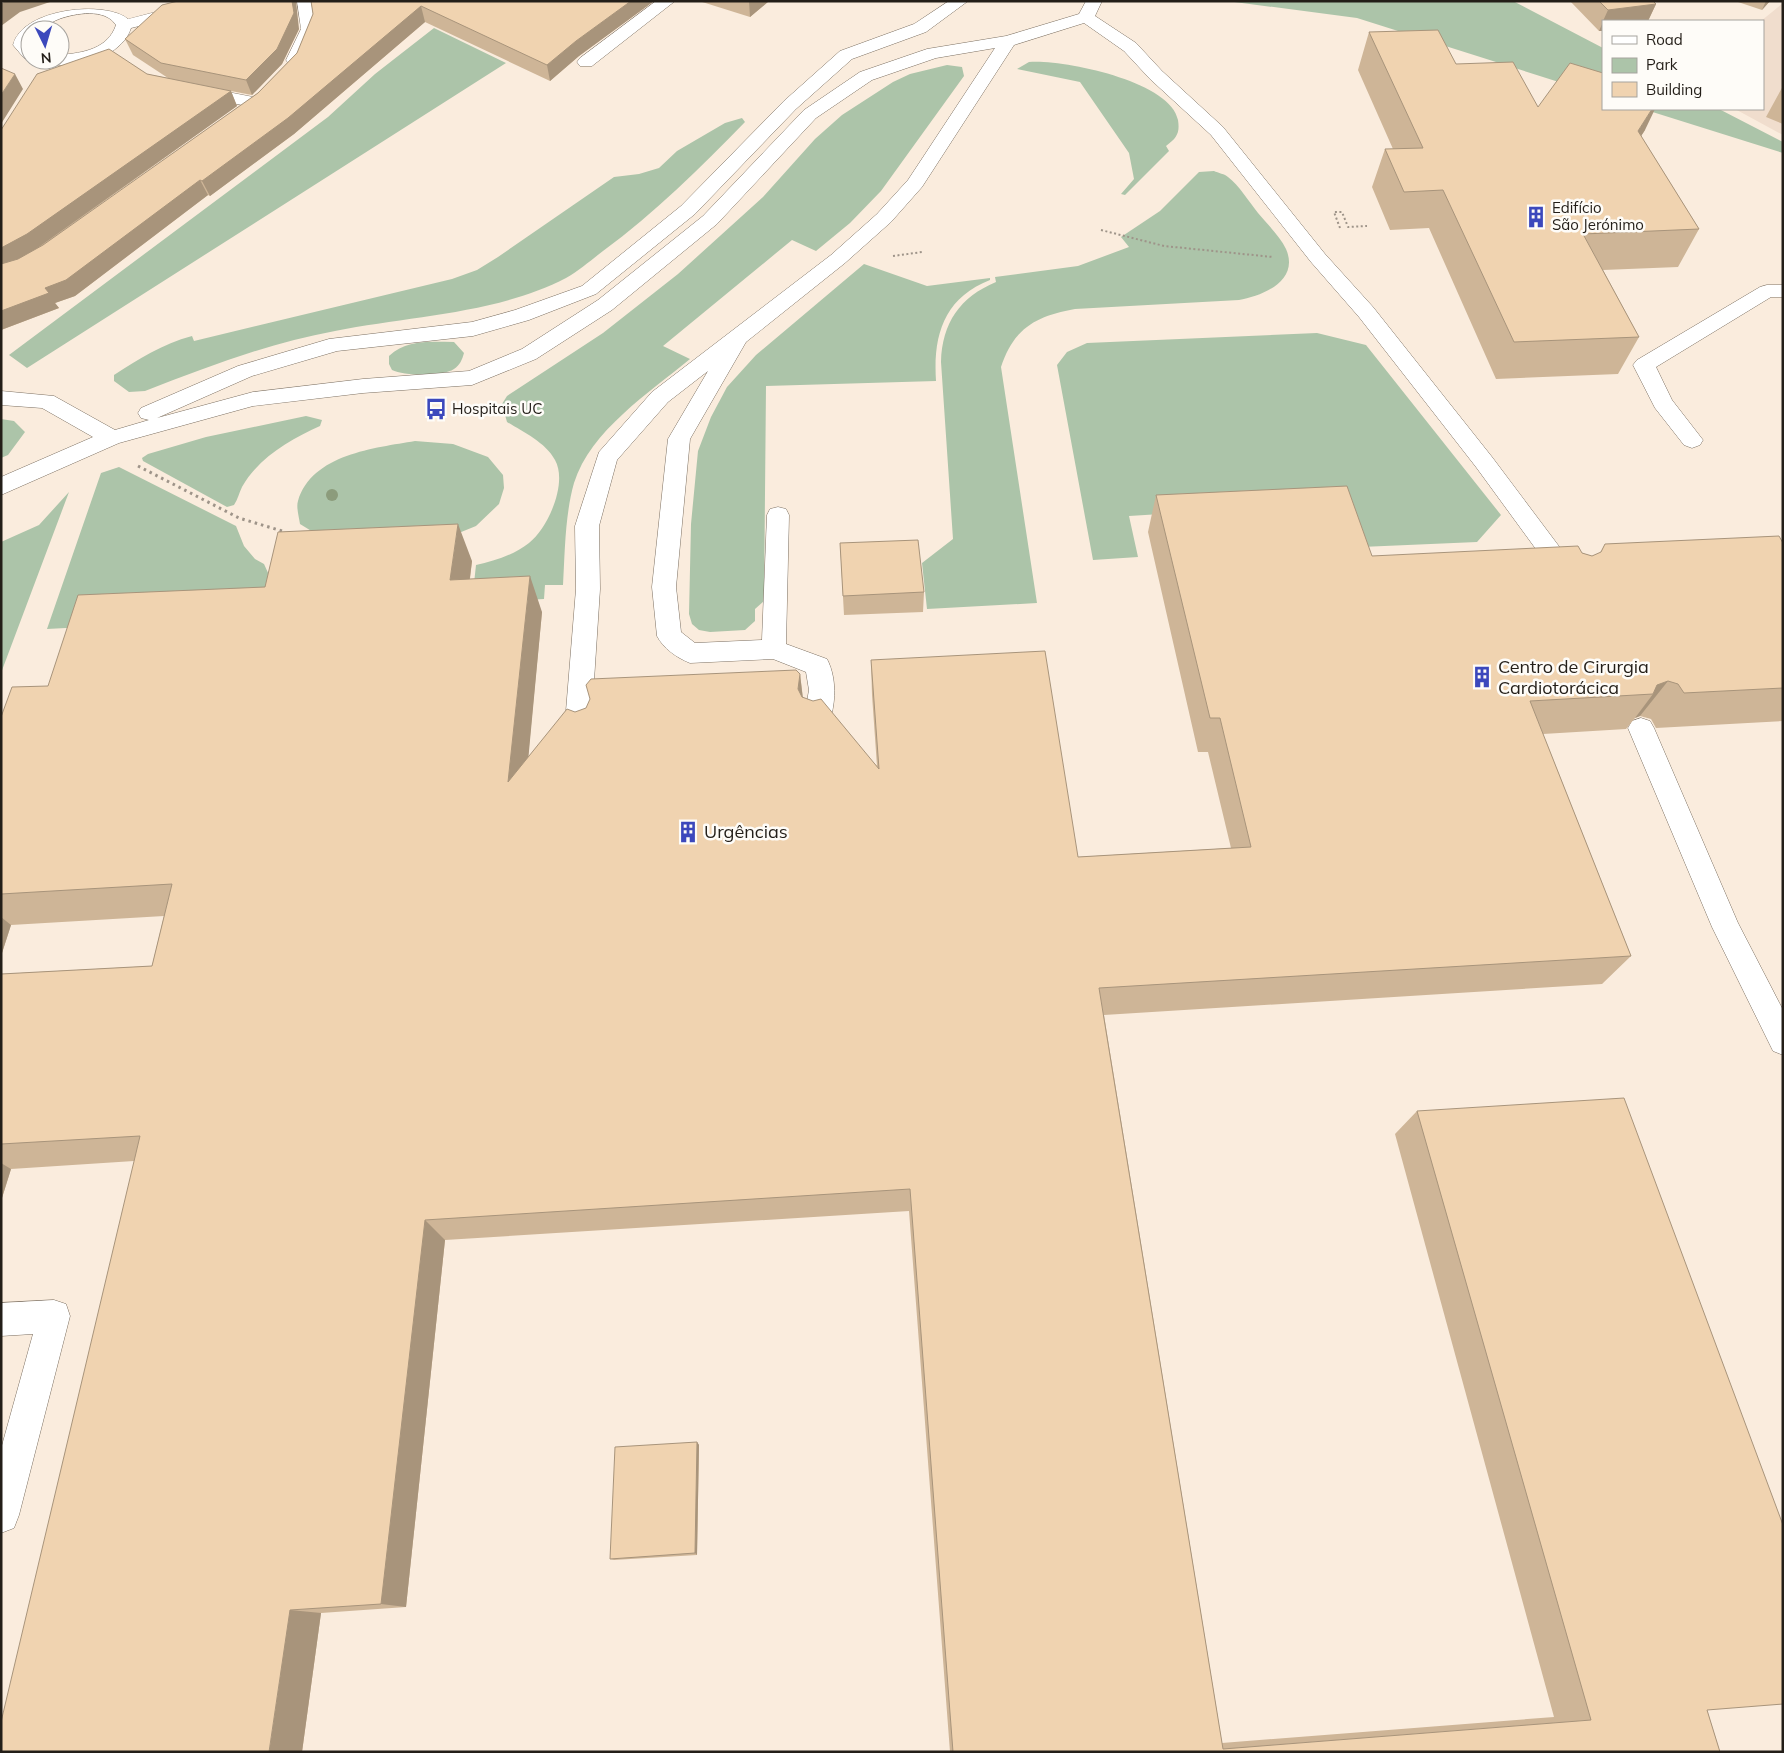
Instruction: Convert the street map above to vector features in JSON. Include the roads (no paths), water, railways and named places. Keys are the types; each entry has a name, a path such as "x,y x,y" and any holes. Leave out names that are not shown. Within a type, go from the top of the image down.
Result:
{"street":[{"path":"124,25 219,1"},
{"path":"287,73 292,67 309,29 305,1"},
{"path":"586,62 667,1"},
{"path":"112,438 136,419 245,371 336,344 473,328 522,315 589,290 688,210 790,105 846,55 920,28 960,1"},
{"path":"1,487 24,475 112,438 253,399 363,386 472,378 529,354 605,306 710,220 810,114 866,76 933,53 1008,41 1086,17 1094,1"},
{"path":"43,20 54,15 100,5 116,15 124,25 123,33 107,48 81,58 70,60"},
{"path":"1086,17 1130,47 1217,131 1318,258 1366,312 1484,462 1559,563 1568,582"},
{"path":"586,734 579,711 588,589 588,526 607,457 660,397 838,259 884,218 909,190 1008,41"},
{"path":"107,48 122,59"},
{"path":"180,88 263,97 234,120"},
{"path":"1692,440 1663,403 1644,365 1767,291 1783,291"},
{"path":"738,338 678,440 664,586 669,636 690,653 774,649 818,666 822,690 816,724"},
{"path":"1,398 46,401 112,438"},
{"path":"774,649 778,515"},
{"path":"1641,728 1726,927 1783,1041"},
{"path":"1,1320 54,1316 1,1515"}],"place":[{"name":"Edifício São Jerónimo","path":"1536,217"},
{"name":"Hospitais UC","path":"436,409"},
{"name":"Centro de Cirurgia Cardiotorácica","path":"1482,677"},
{"name":"Urgências","path":"688,832"}]}
